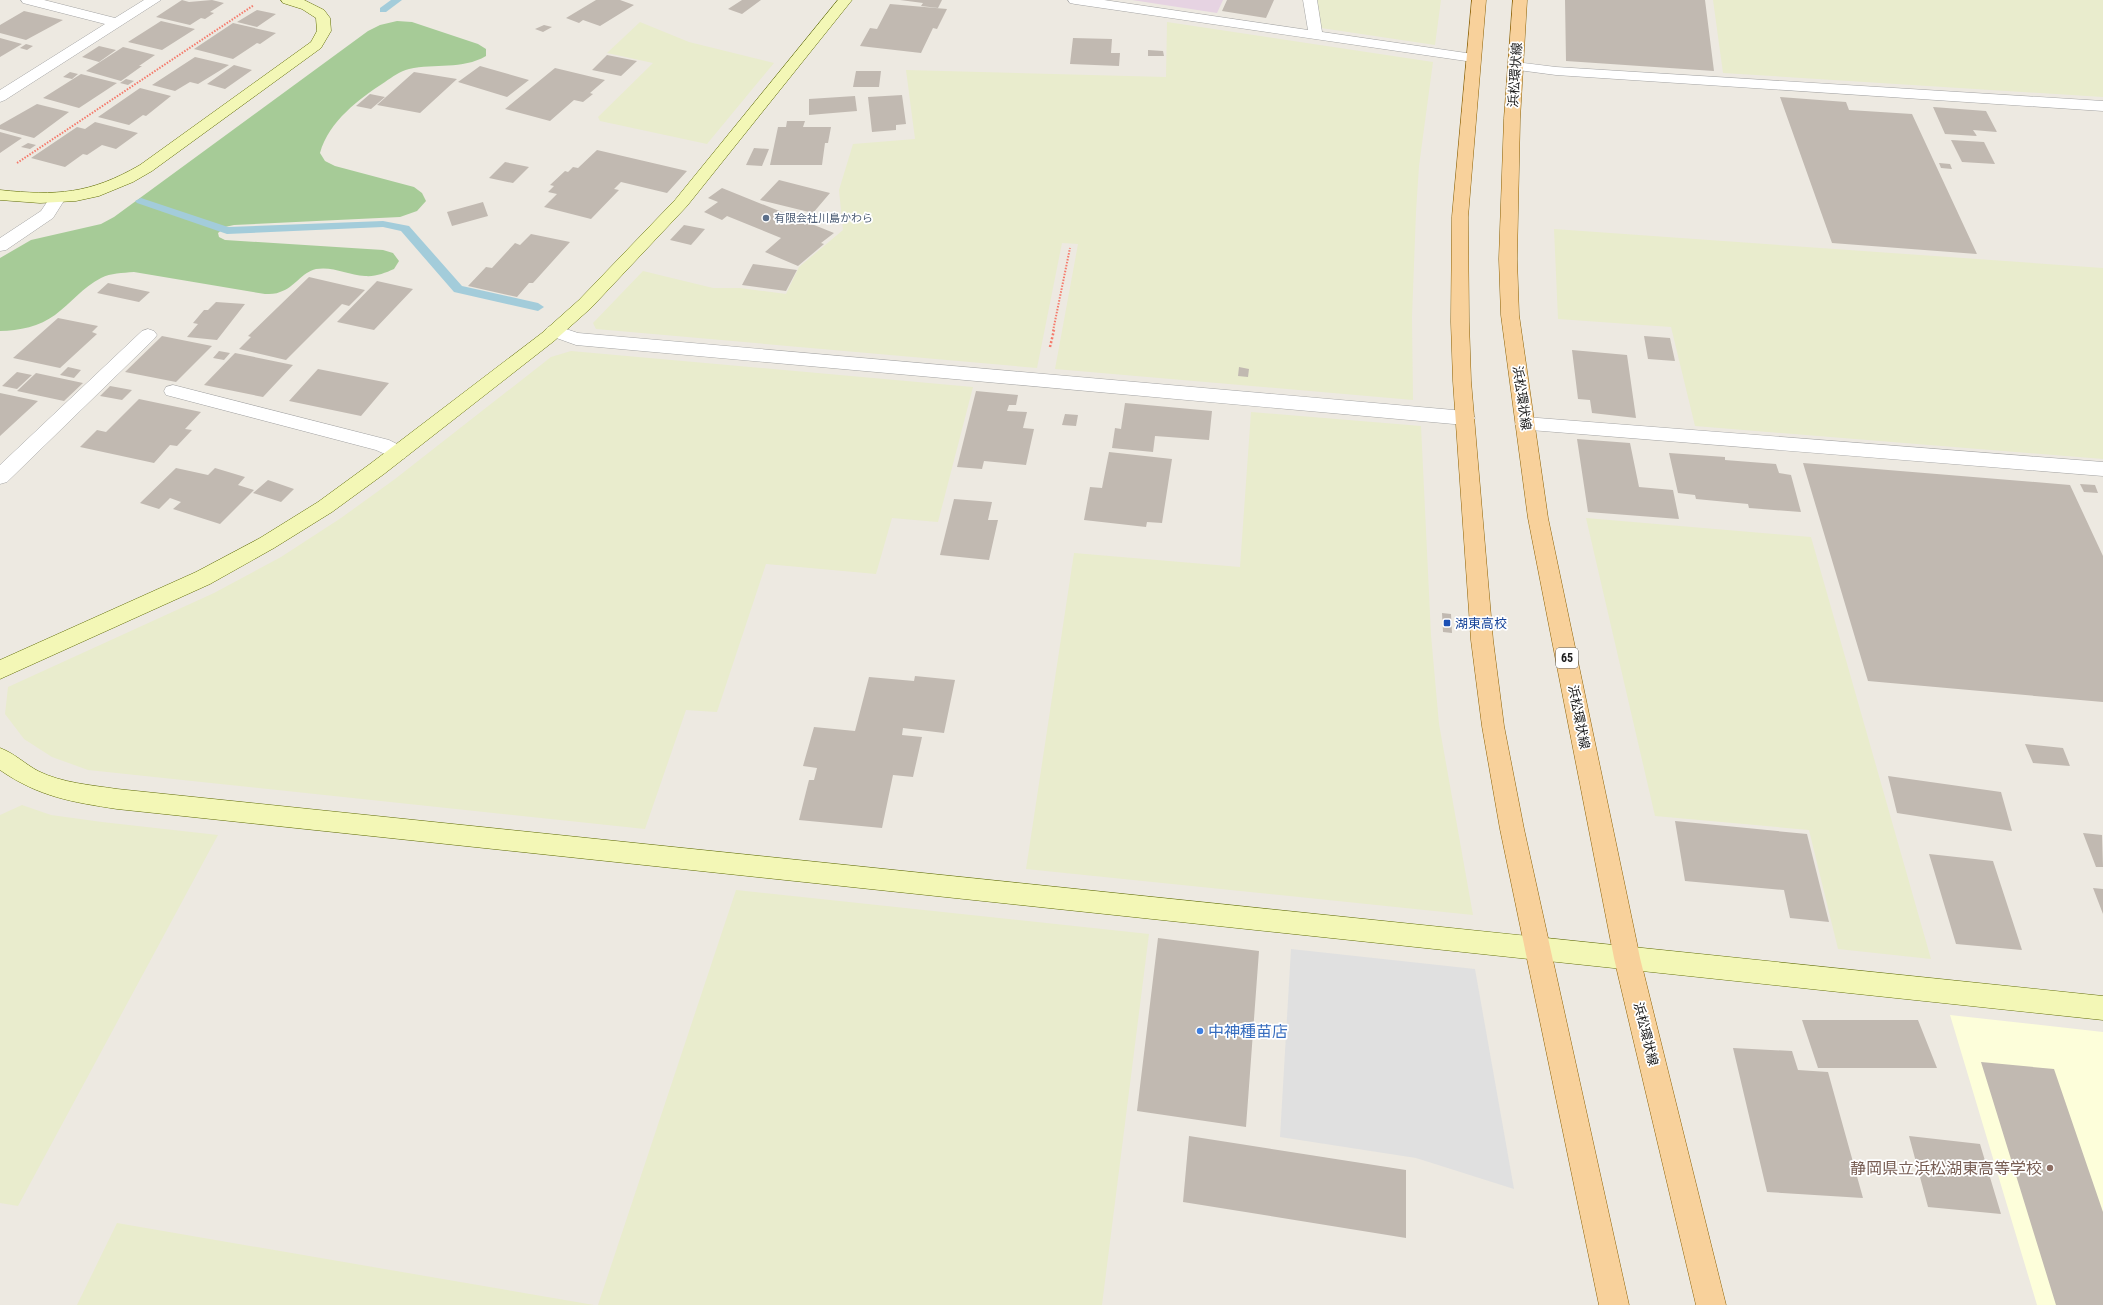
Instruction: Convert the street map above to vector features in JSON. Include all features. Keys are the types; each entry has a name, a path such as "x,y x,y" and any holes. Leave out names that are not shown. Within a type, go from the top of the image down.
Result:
{"main road":[{"path":"1480,0 1466,127 1460,217 1460,322 1465,418 1482,640 1492,726 1512,829 1539,948 1614,1305"},
{"name":"浜松環状線","path":"1520,0 1512,120 1508,259 1510,314 1538,518 1627,958 1711,1305"}],"street":[{"path":"28,0 116,23"},
{"path":"0,97 154,0"},
{"path":"0,194 29,198 57,199 78,197 104,190 127,180 316,45 324,32 324,20 316,10 288,0"},
{"path":"0,670 203,578 267,543 318,511 398,453 554,331 585,304 681,203 845,0"},
{"path":"1075,0 1473,58"},
{"path":"1310,0 1316,36"},
{"path":"1515,66 1572,72 2103,106"},
{"path":"0,246 47,214 57,199"},
{"path":"554,331 576,339 1465,418"},
{"path":"0,477 148,335"},
{"path":"173,391 382,445 398,453"},
{"path":"1525,424 2103,470"},
{"path":"0,758 30,778 63,790 117,799 2103,1008"}],"path":[{"path":"13,166 254,5"},
{"path":"1044,381 1070,248"}],"shaded area":[{"path":"1132,0 1223,0 1217,13"},
{"path":"1317,0 1441,0 1435,45 1321,28"},
{"path":"1713,0 2103,0 2103,97 1723,73"},
{"path":"640,22 689,42 774,63 707,144 600,121 598,117 653,63 607,53"},
{"path":"1167,22 1433,62 1419,166 1416,212 1412,317 1413,400 1055,369 1078,244 1062,243 1037,368 596,329 593,323 643,271 713,288 740,288 786,294 799,267 843,230 839,190 853,144 915,139 906,70 1166,77"},
{"path":"1554,229 2103,268 2103,459 1695,426 1671,327 1558,319"},
{"path":"571,351 973,387 938,522 892,518 876,574 766,564 717,712 686,710 645,829 88,770 52,757 24,739 5,714 8,687 214,593 281,557 341,518 395,479 551,357"},
{"path":"1251,412 1421,426 1431,635 1439,724 1473,915 1026,869 1074,553 1240,567"},
{"path":"1586,518 1811,537 1931,959 1838,949 1809,830 1655,816"},
{"path":"22,805 51,815 218,835 18,1206 0,1203 0,815"},
{"path":"736,890 1149,934 1102,1305 598,1305"},
{"path":"1291,949 1475,969 1514,1189 1416,1158 1280,1137"},
{"name":"静岡県立浜松湖東高等学校","path":"1950,1015 2103,1032 2103,1305 2037,1305"},
{"path":"117,1223 594,1305 77,1305"}],"green space":[{"path":"397,21 412,22 478,44 486,49 486,56 458,65 419,67 396,74 355,103 346,112 330,131 324,141 320,153 325,161 335,166 414,187 422,193 426,201 417,211 400,217 234,225 225,227 218,233 219,237 225,240 383,250 393,253 399,261 394,269 369,276 322,268 316,269 306,273 285,290 269,294 134,272 109,275 83,290 49,319 22,329 0,331 0,258 31,240 101,224 114,217 368,31 380,25"}],"building":[{"path":"182,0 189,2 212,0 224,3 210,12 214,13 205,19 201,18 190,25 156,17"},
{"path":"596,0 620,0 634,5 600,26 583,20 579,23 566,18"},
{"path":"742,0 761,0 742,14 728,9"},
{"path":"900,0 942,0 938,8 921,6 923,3"},
{"path":"1227,0 1274,0 1266,18 1222,11"},
{"path":"1565,0 1705,0 1714,71 1566,61"},
{"path":"890,4 947,9 937,29 933,28 921,53 860,46 870,28 877,29"},
{"path":"257,10 276,14 257,27 237,22"},
{"path":"24,11 63,20 26,40 0,33 0,25"},
{"path":"161,21 195,29 162,50 128,42"},
{"path":"233,23 276,33 260,44 257,43 233,59 194,49"},
{"path":"544,25 552,27 543,32 535,29"},
{"path":"0,38 22,44 0,57"},
{"path":"1073,38 1112,39 1111,53 1120,53 1119,66 1070,64"},
{"path":"26,44 33,46 27,50 20,48"},
{"path":"99,46 116,50 99,62 82,57"},
{"path":"123,47 155,55 121,81 86,71"},
{"path":"1148,50 1163,51 1164,56 1148,56"},
{"path":"607,55 637,61 621,76 592,70"},
{"path":"195,57 229,65 198,84 190,82 175,91 152,85"},
{"path":"234,65 252,70 225,89 207,84"},
{"path":"480,66 529,80 507,97 458,82"},
{"path":"555,68 605,80 590,93 593,94 583,102 574,100 550,121 505,109"},
{"path":"856,71 881,71 879,87 853,87"},
{"path":"70,72 78,74 72,79 63,77"},
{"path":"414,72 457,79 420,113 377,105"},
{"path":"81,74 117,83 79,108 43,98"},
{"path":"126,79 134,81 128,85 120,83"},
{"path":"140,88 171,96 146,116 143,115 129,125 98,117"},
{"path":"370,94 385,97 371,109 356,106"},
{"path":"902,95 906,124 896,125 896,130 872,132 868,97"},
{"path":"855,96 857,111 809,115 809,99"},
{"path":"1780,97 1846,102 1849,110 1912,114 1977,254 1832,243"},
{"path":"37,104 69,112 34,138 0,129 0,125"},
{"path":"1933,107 1986,111 1997,132 1973,130 1977,136 1945,134"},
{"path":"787,121 805,121 803,127 831,127 828,143 825,143 822,165 770,165 778,127 786,127"},
{"path":"95,122 138,133 116,149 102,145 87,155 83,154 65,167 31,158 77,127 85,129"},
{"path":"0,132 22,138 0,153"},
{"path":"1951,140 1984,142 1995,164 1962,162"},
{"path":"28,143 36,145 30,149 21,147"},
{"path":"754,148 769,149 762,166 746,165"},
{"path":"597,150 687,171 667,193 621,182 614,189 619,190 591,219 544,207 557,194 548,192 554,186 550,185 565,171 568,172 573,167 578,168"},
{"path":"505,162 529,167 513,183 489,178"},
{"path":"1939,163 1950,164 1952,169 1941,168"},
{"path":"779,180 830,193 813,213 760,200"},
{"path":"722,188 834,233 821,243 824,244 798,266 765,252 781,238 727,216 722,220 704,212 718,202 708,198"},
{"path":"483,202 488,216 452,226 447,212"},
{"path":"684,225 705,229 691,245 670,240"},
{"path":"531,234 570,242 533,283 529,283 517,297 468,286 486,267 492,268 515,243 520,245"},
{"path":"753,264 797,270 786,291 742,285"},
{"path":"309,277 365,290 349,306 342,304 286,360 239,349 251,337 248,336"},
{"path":"377,281 413,289 374,330 337,322"},
{"path":"108,283 150,292 139,302 97,293"},
{"path":"216,302 245,304 217,340 187,337 198,324 193,323 204,310 208,310"},
{"path":"58,318 98,326 92,332 97,334 60,368 13,358"},
{"path":"162,336 212,346 176,382 125,372"},
{"path":"1644,336 1670,338 1675,361 1648,359"},
{"path":"1572,350 1627,355 1636,418 1592,413 1590,400 1578,399"},
{"path":"219,351 230,353 224,360 213,358"},
{"path":"235,353 293,365 263,397 204,385"},
{"path":"68,367 81,370 74,378 60,375"},
{"path":"1239,367 1249,369 1248,377 1238,376"},
{"path":"318,369 389,383 361,416 289,401"},
{"path":"17,372 32,375 17,389 2,386"},
{"path":"36,373 83,383 64,401 17,391"},
{"path":"110,386 132,390 122,400 100,396"},
{"path":"976,391 1018,395 1016,405 1009,405 1007,411 1027,412 1023,428 1034,429 1026,465 984,461 982,469 957,467"},
{"path":"0,393 38,401 0,436"},
{"path":"139,399 201,412 185,429 192,430 177,446 170,445 154,463 80,447 97,430 106,432"},
{"path":"1125,403 1212,411 1209,440 1155,436 1153,452 1112,448 1115,428 1121,429"},
{"path":"1065,414 1078,415 1076,426 1062,425"},
{"path":"1577,439 1630,443 1639,487 1673,490 1679,519 1588,512"},
{"path":"1109,452 1172,459 1162,523 1147,522 1146,527 1084,520 1090,487 1102,488"},
{"path":"1669,453 1725,457 1725,460 1776,464 1779,473 1791,475 1801,512 1749,508 1748,504 1696,499 1695,495 1678,493"},
{"path":"1803,463 2070,485 2103,556 2103,702 1868,681"},
{"path":"176,468 208,475 215,468 245,477 238,485 254,490 220,524 173,509 181,502 170,498 159,509 140,503"},
{"path":"268,480 294,489 281,502 253,493"},
{"path":"2080,484 2095,485 2098,493 2084,492"},
{"path":"954,499 992,502 988,520 998,520 989,560 940,555"},
{"path":"1442,613 1451,614 1452,633 1443,632"},
{"path":"915,676 955,680 944,733 903,728 902,735 922,737 913,777 893,775 882,828 799,820 809,780 814,780 817,768 803,766 814,727 855,731 869,677 914,681"},
{"path":"2025,744 2063,748 2070,766 2033,763"},
{"path":"1888,776 2001,792 2012,831 1897,813"},
{"path":"1675,821 1807,834 1829,922 1790,918 1784,890 1685,881"},
{"path":"2083,833 2102,835 2103,867 2096,867"},
{"path":"1929,854 1993,861 2022,950 1956,944"},
{"path":"2093,888 2103,889 2103,914"},
{"name":"中神種苗店","path":"1158,938 1259,951 1246,1127 1137,1111"},
{"path":"1802,1020 1918,1020 1937,1068 1818,1068"},
{"path":"1733,1048 1792,1051 1798,1070 1828,1072 1863,1198 1767,1192"},
{"path":"1981,1062 2054,1069 2103,1212 2103,1305 2056,1305"},
{"path":"1189,1136 1406,1170 1406,1238 1183,1202"},
{"path":"1909,1136 1980,1144 2001,1214 1928,1207"}],"waterway":[{"path":"383,10 397,0"},
{"path":"141,201 227,231 383,224 405,228 458,289 538,307"}],"place":[{"name":"有限会社川島かわら","path":"766,218"},
{"name":"湖東高校","path":"1447,623"},
{"name":"中神種苗店","path":"1200,1031"},
{"name":"静岡県立浜松湖東高等学校","path":"2050,1168"}]}
